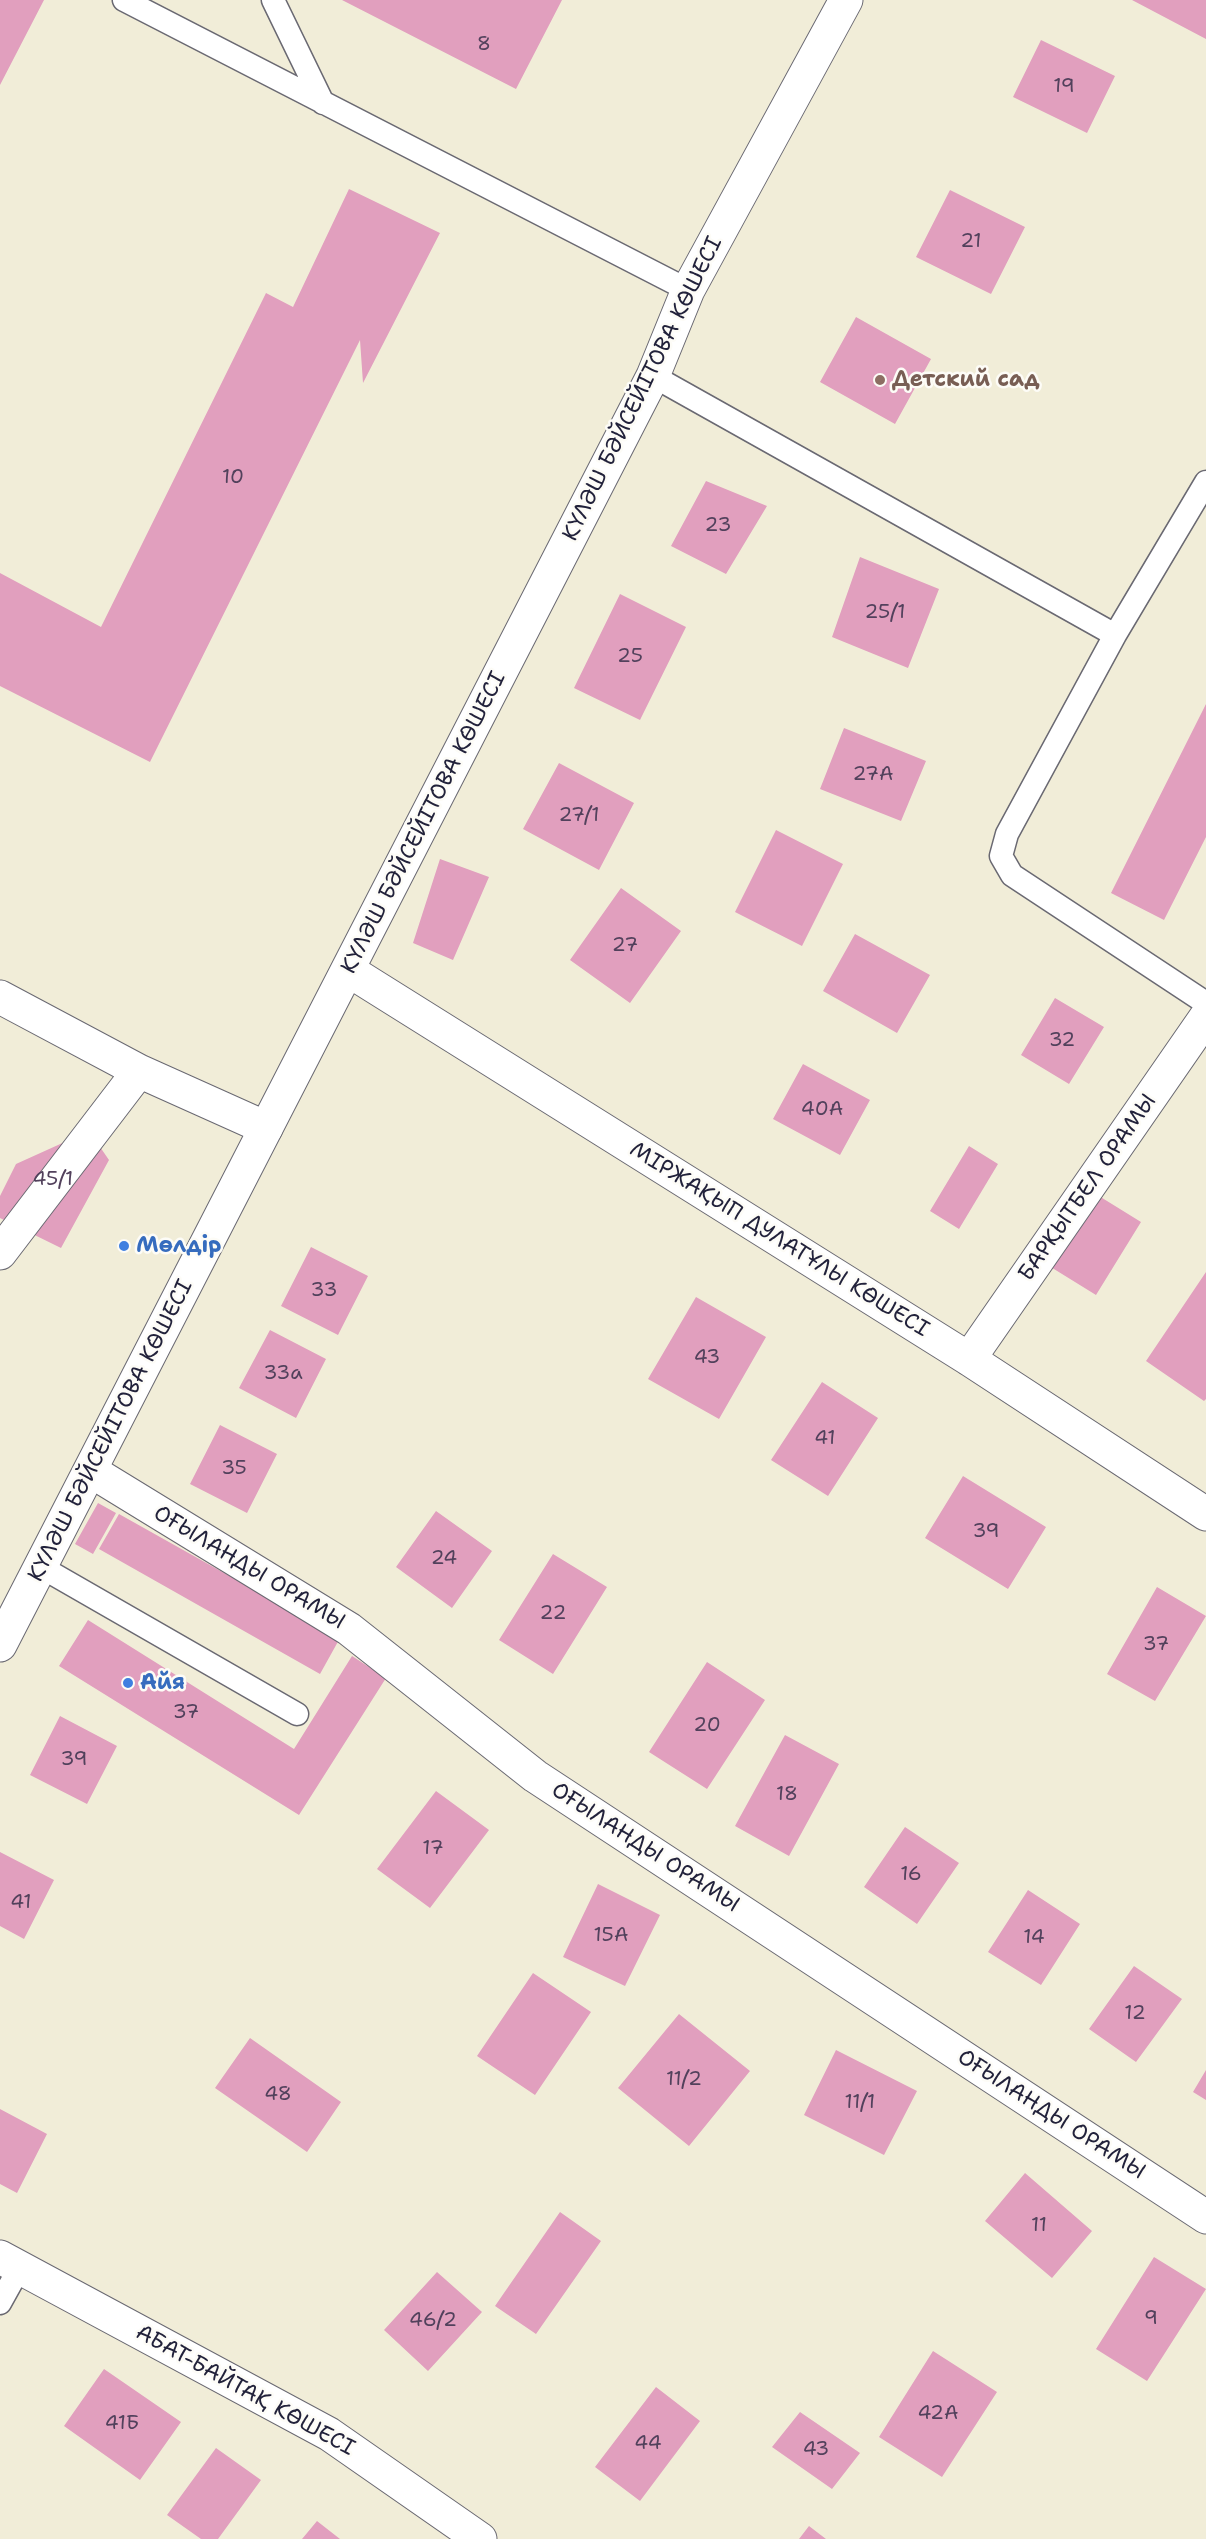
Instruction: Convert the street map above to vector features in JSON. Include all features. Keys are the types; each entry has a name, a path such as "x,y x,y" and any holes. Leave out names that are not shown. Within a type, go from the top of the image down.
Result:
{"street":[{"name":"КҮЛӘШ БӘЙСЕЙІТОВА КӨШЕСІ","path":"0,1645 653,376 688,290 846,0"},
{"name":"МІРЖАҚЫП ДУЛАТҰЛЫ КӨШЕСІ","path":"348,970 969,1359 1206,1514"},
{"path":"0,997 139,1071 266,1128"},
{"name":"БАРҚЫТБЕЛ ОРАМЫ","path":"969,1359 1206,1017"},
{"path":"0,1253 139,1071"},
{"name":"ОҒЫЛАНДЫ ОРАМЫ","path":"91,1471 349,1629 535,1776 1206,2217"},
{"name":"АБАТ-БАЙТАҚ КӨШЕСІ","path":"10,2262 329,2434 480,2539"}],"lane":[{"path":"124,0 688,290"},
{"path":"273,0 323,103"},
{"path":"653,376 1115,635"},
{"path":"1206,482 1115,635 1007,834 1001,856 1012,875 1206,1003"},
{"path":"40,1567 297,1714"},
{"path":"0,2303 10,2262"}],"building":[{"path":"0,0 44,0 0,85"},
{"path":"342,0 562,0 516,89"},
{"path":"1132,0 1206,0 1206,39"},
{"path":"1041,40 1115,76 1087,133 1013,97"},
{"path":"349,189 440,233 363,383 360,340 150,762 0,686 0,573 101,627 266,293 293,307"},
{"path":"950,190 1025,227 991,294 916,257"},
{"path":"856,317 931,359 895,424 820,382"},
{"path":"706,481 767,506 726,574 671,546"},
{"path":"860,557 939,589 908,668 832,637"},
{"path":"620,594 686,627 640,720 574,688"},
{"path":"1206,704 1206,837 1164,920 1111,893"},
{"path":"844,728 926,761 901,821 820,789"},
{"path":"559,763 634,803 599,870 523,829"},
{"path":"776,830 843,864 802,946 735,912"},
{"path":"440,859 489,877 453,960 413,943"},
{"path":"621,888 681,931 630,1003 570,960"},
{"path":"855,934 930,975 897,1033 823,991"},
{"path":"1055,998 1104,1027 1069,1084 1021,1055"},
{"path":"803,1064 870,1100 840,1155 773,1119"},
{"path":"89,1131 109,1160 61,1248 0,1218 0,1196 16,1164"},
{"path":"969,1146 998,1164 959,1229 930,1211"},
{"path":"1086,1188 1141,1222 1096,1295 1041,1261"},
{"path":"311,1247 368,1276 338,1335 281,1306"},
{"path":"1206,1272 1206,1399 1204,1401 1146,1361"},
{"path":"696,1297 766,1337 719,1419 648,1379"},
{"path":"270,1330 326,1359 296,1418 239,1388"},
{"path":"822,1382 878,1418 828,1496 771,1460"},
{"path":"220,1425 277,1454 247,1513 190,1484"},
{"path":"963,1476 1046,1527 1008,1589 925,1538"},
{"path":"98,1503 116,1513 93,1554 75,1544"},
{"path":"436,1511 492,1551 452,1608 396,1567"},
{"path":"119,1514 340,1638 320,1674 99,1549"},
{"path":"553,1554 607,1587 553,1674 499,1640"},
{"path":"1157,1587 1206,1616 1155,1701 1107,1674"},
{"path":"88,1620 294,1749 352,1656 386,1678 299,1815 59,1666"},
{"path":"707,1662 765,1700 707,1789 649,1752"},
{"path":"60,1716 117,1746 87,1804 30,1775"},
{"path":"785,1735 839,1764 789,1856 735,1826"},
{"path":"436,1791 489,1830 430,1908 377,1869"},
{"path":"905,1827 959,1863 917,1924 864,1887"},
{"path":"0,1852 54,1880 24,1939 0,1926"},
{"path":"598,1884 660,1915 625,1986 563,1957"},
{"path":"1028,1890 1080,1924 1041,1985 988,1952"},
{"path":"1134,1966 1182,1999 1136,2062 1089,2029"},
{"path":"533,1973 591,2012 535,2095 477,2056"},
{"path":"679,2014 750,2071 689,2146 618,2088"},
{"path":"250,2038 341,2102 307,2152 215,2088"},
{"path":"836,2050 917,2091 884,2155 804,2115"},
{"path":"1206,2070 1206,2100 1193,2092"},
{"path":"0,2109 47,2134 17,2193 0,2184"},
{"path":"1025,2173 1092,2231 1052,2278 985,2221"},
{"path":"560,2212 601,2241 536,2334 495,2306"},
{"path":"1154,2257 1206,2289 1147,2381 1096,2349"},
{"path":"437,2272 482,2312 428,2371 384,2330"},
{"path":"933,2351 997,2392 942,2477 879,2437"},
{"path":"104,2369 181,2422 140,2480 64,2426"},
{"path":"656,2387 700,2421 640,2501 595,2467"},
{"path":"800,2412 860,2453 832,2489 772,2447"},
{"path":"216,2448 261,2480 218,2539 201,2539 167,2515"},
{"path":"317,2521 340,2539 302,2539"},
{"path":"809,2526 826,2539 799,2539"}],"place":[{"name":"Детский сад","path":"880,380"},
{"name":"Мөлдiр","path":"124,1246"},
{"name":"Айя","path":"128,1683"}]}
